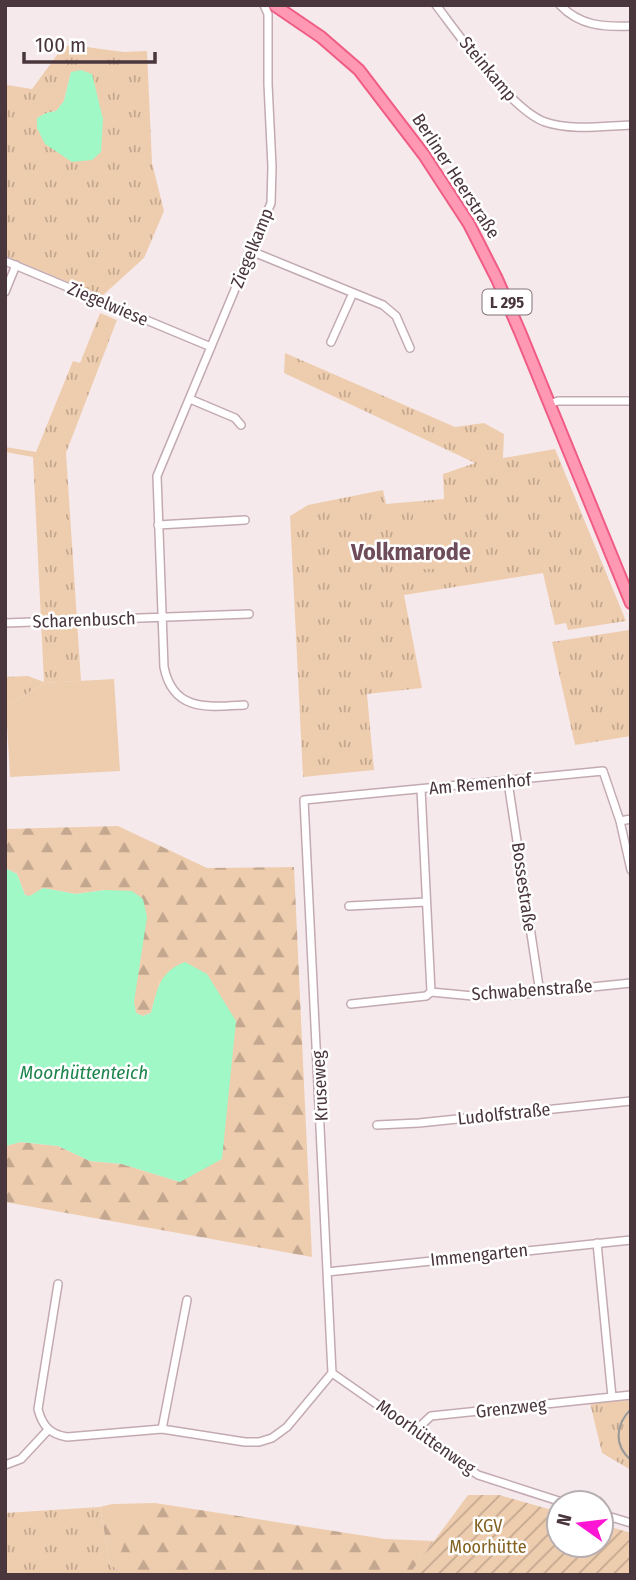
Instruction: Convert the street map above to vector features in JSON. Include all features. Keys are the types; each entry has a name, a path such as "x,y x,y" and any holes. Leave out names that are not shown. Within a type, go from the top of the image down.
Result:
{"main road":[{"name":"Berliner Heerstraße","path":"274,5 321,37 359,70 424,155 469,223 485,254 549,404 631,603"}],"street":[{"name":"Ziegelkamp","path":"244,705 198,705 171,690 164,667 157,476 271,203 268,14 264,5"},
{"name":"Steinkamp","path":"436,5 511,98 533,116 561,125 631,125"},
{"path":"560,5 581,21 603,26 631,26"},
{"path":"251,251 383,305 393,313 410,348"},
{"name":"Ziegelwiese","path":"5,261 211,347"},
{"path":"5,292 16,265"},
{"path":"331,342 353,293"},
{"path":"190,399 235,418 241,425"},
{"path":"549,404 558,401 631,401"},
{"path":"158,525 245,520"},
{"path":"162,618 249,614"},
{"name":"Scharenbusch","path":"5,623 162,618"},
{"name":"Am Remenhof","path":"304,800 603,771 620,821"},
{"name":"Bossestraße","path":"508,782 540,993"},
{"path":"421,789 431,992"},
{"name":"Kruseweg","path":"304,800 332,1373"},
{"path":"631,819 620,821 631,870"},
{"path":"349,906 426,902"},
{"name":"Schwabenstraße","path":"351,1004 426,996 431,992 473,996 540,993 631,983"},
{"name":"Ludolfstraße","path":"377,1125 631,1101"},
{"name":"Immengarten","path":"327,1272 631,1240"},
{"path":"597,1243 612,1397"},
{"path":"58,1284 38,1409 48,1430 67,1437 162,1429 258,1442 272,1438 287,1427 332,1373"},
{"path":"162,1429 187,1300"},
{"name":"Moorhüttenweg","path":"332,1373 478,1475 545,1497"},
{"name":"Grenzweg","path":"416,1430 431,1416 631,1395"},
{"path":"5,1465 21,1459 48,1430"}],"green space":[{"path":"71,45 124,52 147,51 152,163 164,211 144,258 102,296 5,256 7,85 32,89 63,47","holes":["71,72 72,162 46,113 56,111 64,101"]},
{"path":"100,313 117,320 66,453 81,681 44,683 6,707 5,677 28,676 44,682 33,457 5,452 5,447 36,452 73,361 80,363"},
{"path":"285,353 455,427 484,423 504,434 503,458 555,449 626,621 568,630 566,623 555,625 543,573 404,595 422,688 367,694 374,770 303,777 290,516 308,505 383,490 386,504 444,499 443,474 475,463 284,373"},
{"path":"443,513 444,569 414,569 413,514"},
{"path":"629,630 631,736 575,745 552,642"},
{"path":"114,679 120,771 10,777 6,707 44,683"},
{"path":"118,826 207,868 294,867 312,1257 5,1202 5,1146 21,1142 58,1146 90,1161 122,1164 180,1182 160,982 151,1013 143,1016 136,1013 105,890 76,894 43,888 30,896 25,895 17,874 5,868 5,829"},
{"path":"631,1400 631,1470 602,1453 590,1403"},
{"name":"KGV Moorhütte","path":"468,1495 499,1495 545,1508 545,1559 615,1559 615,1528 631,1533 631,1575 409,1575"},
{"path":"155,1503 385,1539 434,1541 409,1575 126,1575 110,1564 100,1507 112,1504"},
{"path":"115,1505 148,1505 129,1531 119,1557 115,1558 113,1547 120,1526 114,1516"},
{"path":"100,1507 110,1564 126,1575 5,1575 5,1513"}],"water":[{"path":"81,70 92,74 103,119 101,152 92,160 72,162 45,144 37,128 37,118 56,111 64,101 71,72"},
{"name":"Moorhüttenteich","path":"5,868 17,874 25,895 30,896 43,888 76,894 105,890 132,891 143,899 147,917 134,1002 136,1013 143,1016 151,1013 161,982 176,966 185,962 207,974 236,1021 222,1159 180,1182 122,1164 90,1161 58,1146 21,1142 5,1146"}],"tram line":[{"path":"631,1409 622,1421 619,1434 621,1448 631,1460"}],"district":[{"name":"Volkmarode","path":"411,552"}]}
